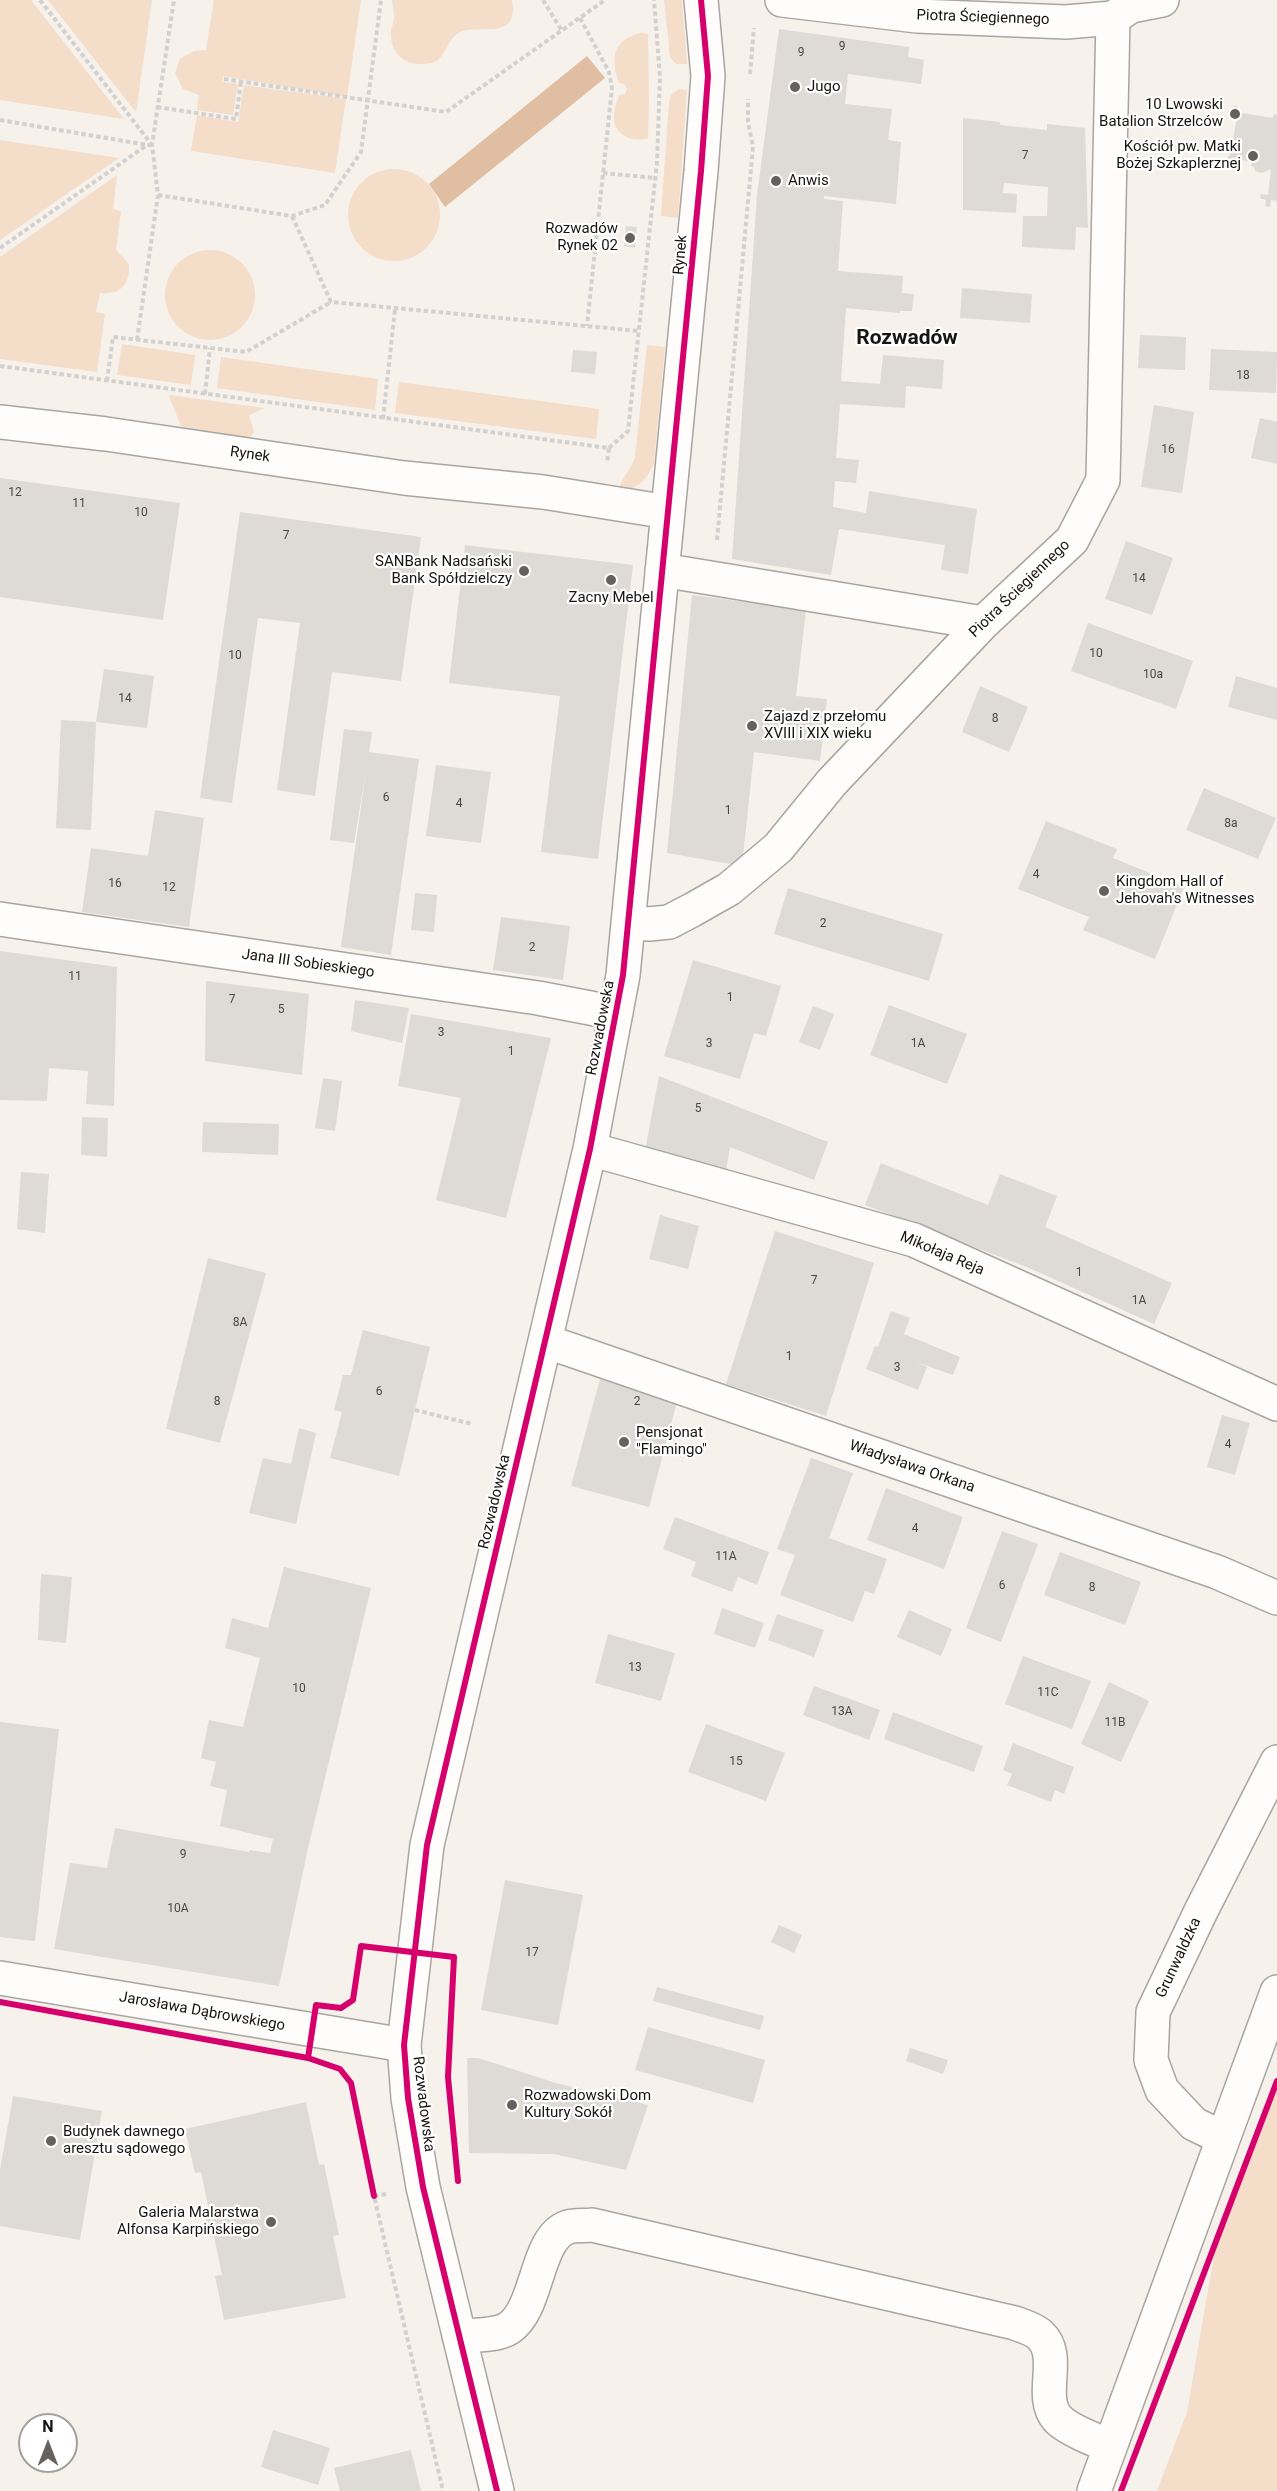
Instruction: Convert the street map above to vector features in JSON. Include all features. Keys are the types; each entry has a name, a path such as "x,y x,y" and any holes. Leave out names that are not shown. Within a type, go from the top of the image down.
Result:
{"street":[{"name":"Rynek","path":"0,422 106,434 404,478 543,492 668,512 708,76 701,0"},
{"name":"Piotra Ściegiennego","path":"782,0 918,8 1066,22 1113,18 1131,6 1162,0"},
{"name":"Piotra Ściegiennego","path":"628,922 649,924 669,922 729,889 778,848 832,782 983,623 1072,540 1103,480 1113,18"},
{"name":"Rozwadowska","path":"497,2491 423,2187 408,2098 404,2045 427,1845 590,1149 623,975 668,512"},
{"path":"662,570 983,623"},
{"name":"Jana III Sobieskiego","path":"0,920 538,998 616,1012"},
{"name":"Mikołaja Reja","path":"590,1149 914,1240 1277,1404"},
{"name":"Władysława Orkana","path":"545,1341 1217,1572 1277,1598"},
{"name":"Grunwaldzka","path":"1223,2138 1194,2124 1162,2090 1151,2061 1153,2012 1201,1911 1277,1762"},
{"name":"Jarosława Dąbrowskiego","path":"0,1978 404,2045"},
{"path":"1094,2491 1277,1992"},
{"path":"459,2336 508,2329 522,2315 546,2249 559,2233 568,2227 592,2225 1015,2323 1040,2334 1049,2349 1049,2402 1058,2420 1110,2446"}],"path":[{"path":"40,0 152,145"},
{"path":"137,340 158,195 152,145 174,0"},
{"path":"158,195 292,216 325,205 361,152 381,0"},
{"path":"543,0 562,31"},
{"path":"224,79 446,112 605,0"},
{"path":"609,448 628,431 655,178 660,77 654,0"},
{"path":"580,18 609,72 612,88 587,326"},
{"path":"749,76 754,22"},
{"path":"157,107 236,119 241,81"},
{"path":"713,578 753,147 748,122 749,87"},
{"path":"0,120 152,145"},
{"path":"0,248 147,145 152,145"},
{"path":"603,173 655,178"},
{"path":"292,216 331,302"},
{"path":"0,366 106,381 113,337 246,352 331,302 639,331"},
{"path":"383,419 395,309"},
{"path":"205,394 210,348"},
{"path":"414,1410 472,1424"},
{"path":"374,2196 443,2491"}],"shaded area":[{"path":"0,0 31,0 124,119 0,100"},
{"path":"48,0 152,0 136,112 127,101"},
{"path":"214,0 361,0 347,97 223,76 222,82 238,84 233,115 197,110 199,95 183,89 175,73 180,59 194,51 206,50"},
{"path":"392,0 512,0 513,14 509,22 502,27 464,31 457,34 437,61 414,64 401,58 393,46 391,37 394,17"},
{"path":"664,0 682,0 687,64 676,64 670,57"},
{"path":"641,33 648,34 648,138 637,140 626,137 615,125 614,113 619,95 625,94 627,89 624,84 619,83 615,58 619,45 624,40"},
{"path":"587,56 605,78 445,207 429,184"},
{"path":"244,85 346,99 335,173 191,151 197,115 238,122"},
{"path":"679,89 687,90 678,218 661,216 669,102 671,95"},
{"path":"0,140 119,158 0,240"},
{"path":"394,169 412,172 427,182 437,197 440,215 437,233 427,248 412,258 394,261 376,258 361,248 351,233 348,215 351,197 361,182 376,172"},
{"path":"117,175 113,209 121,211 116,250 129,264 129,271 126,283 122,287 113,292 100,293 96,312 105,314 97,372 0,359 0,257"},
{"path":"210,250 227,254 242,263 251,278 255,295 251,312 242,327 227,336 210,340 193,336 178,327 169,312 165,295 169,278 178,263 193,254"},
{"path":"122,344 195,355 191,385 117,375"},
{"path":"647,345 665,347 654,463 640,483 618,493 635,457"},
{"path":"221,357 378,379 375,410 217,388"},
{"path":"399,382 599,409 596,439 395,413"},
{"path":"169,396 265,408 249,415 254,432 248,441 183,431"},
{"path":"1277,2078 1277,2491 1157,2491 1187,2412 1217,2238"}],"building":[{"path":"779,29 909,47 908,57 924,60 921,84 848,74 845,104 892,109 888,140 901,142 896,204 824,196 824,199 843,201 838,271 903,276 902,293 914,294 912,311 900,311 900,313 846,308 841,381 880,384 883,355 944,360 942,389 906,386 905,408 840,404 836,458 859,460 856,483 835,481 833,507 866,513 869,491 977,509 968,574 941,570 945,545 839,529 831,575 732,559 757,195"},
{"name":"Kościół pw. Matki Bożej Szkaplerznej","path":"1236,105 1242,113 1273,118 1274,114 1277,115 1277,201 1271,200 1270,207 1265,206 1266,200 1260,198 1261,194 1268,195 1271,169 1262,173 1255,171 1255,168 1251,166 1252,162 1235,159 1226,165 1223,160 1230,155 1237,117 1232,108"},
{"path":"963,118 1047,130 1047,124 1085,128 1088,228 1076,227 1075,250 1022,247 1023,216 1047,216 1048,187 1004,183 1003,193 1017,194 1016,213 963,210"},
{"path":"626,226 637,227 635,248 624,246"},
{"path":"962,288 1032,294 1030,323 960,318"},
{"path":"1140,335 1186,337 1185,370 1138,368"},
{"path":"1211,349 1277,352 1276,393 1209,390"},
{"path":"573,350 597,352 595,374 571,372"},
{"path":"1154,405 1194,412 1182,493 1141,487"},
{"path":"1260,418 1277,422 1277,464 1251,458"},
{"path":"0,478 180,503 163,620 0,597"},
{"path":"240,512 421,537 401,681 332,672 315,796 277,790 300,623 258,618 232,803 200,798"},
{"path":"1126,541 1173,558 1152,615 1105,599"},
{"path":"465,545 633,565 598,859 541,852 560,696 449,683"},
{"name":"Zajazd z przełomu XVIII i XIX wieku","path":"692,595 806,610 796,696 827,699 820,761 754,752 742,866 667,853"},
{"path":"1088,623 1193,661 1176,709 1071,671"},
{"path":"104,669 154,676 147,728 96,722"},
{"path":"1236,676 1277,688 1277,720 1228,707"},
{"path":"980,686 1028,707 1009,752 962,732"},
{"path":"61,720 96,722 91,830 56,828"},
{"path":"344,729 372,732 369,752 419,759 391,955 341,947 366,771 354,843 330,840"},
{"path":"436,765 491,772 481,843 426,836"},
{"path":"1204,788 1276,818 1258,859 1186,830"},
{"path":"155,810 204,818 189,927 82,912 91,848 148,856"},
{"path":"1046,821 1117,849 1113,858 1184,887 1155,959 1083,930 1089,917 1018,889"},
{"path":"788,888 943,934 929,981 774,934"},
{"path":"415,893 437,895 434,932 411,930"},
{"path":"501,917 570,926 563,980 493,970"},
{"path":"0,951 117,967 114,1106 86,1104 88,1071 49,1068 47,1101 0,1100"},
{"path":"693,960 781,986 766,1036 754,1033 740,1079 664,1056"},
{"path":"206,981 309,994 302,1075 205,1061"},
{"path":"355,1000 409,1008 402,1043 351,1031"},
{"path":"889,1005 967,1034 947,1084 870,1055"},
{"path":"813,1006 834,1014 820,1050 799,1042"},
{"path":"411,1014 551,1038 506,1218 436,1200 461,1098 398,1086"},
{"path":"659,1076 828,1142 814,1180 730,1147 726,1171 644,1156"},
{"path":"323,1078 342,1081 335,1131 315,1128"},
{"path":"82,1117 108,1118 107,1157 81,1155"},
{"path":"203,1122 279,1124 278,1155 202,1152"},
{"path":"881,1163 988,1205 1000,1174 1057,1196 1045,1227 1172,1283 1154,1324 1029,1268 865,1205"},
{"path":"21,1172 49,1174 45,1233 17,1229"},
{"path":"660,1215 699,1226 688,1269 649,1259"},
{"path":"775,1231 874,1263 826,1416 726,1384"},
{"path":"208,1258 266,1273 220,1443 166,1429"},
{"path":"891,1311 910,1318 904,1334 960,1357 953,1375 916,1362 927,1367 918,1390 866,1369 875,1346 878,1347"},
{"path":"363,1330 430,1347 399,1476 330,1458 342,1412 334,1410 343,1375 351,1375"},
{"name":"Pensjonat \"Flamingo\"","path":"601,1375 678,1398 649,1507 571,1486"},
{"path":"1222,1415 1250,1423 1235,1475 1207,1467"},
{"path":"299,1428 316,1433 296,1524 249,1513 263,1458 291,1464"},
{"path":"811,1458 853,1473 829,1538 887,1559 874,1594 865,1591 853,1622 780,1595 795,1555 777,1549"},
{"path":"886,1488 963,1517 944,1569 867,1540"},
{"path":"675,1517 769,1552 757,1585 738,1577 732,1592 691,1576 696,1562 663,1549"},
{"path":"1002,1531 1038,1544 1001,1642 966,1628"},
{"path":"1060,1552 1141,1582 1125,1625 1044,1595"},
{"path":"284,1567 371,1588 308,1848 279,1986 54,1949 70,1863 107,1868 115,1828 249,1852 250,1850 270,1853 273,1839 220,1826 227,1790 210,1786 216,1762 201,1758 209,1720 243,1727 260,1658 225,1648 232,1618 268,1628"},
{"path":"41,1574 72,1577 66,1643 38,1640"},
{"path":"722,1608 764,1623 755,1648 714,1634"},
{"path":"909,1610 952,1629 941,1656 897,1637"},
{"path":"777,1614 824,1630 814,1657 768,1640"},
{"path":"608,1634 675,1653 661,1701 595,1683"},
{"path":"1023,1656 1091,1681 1072,1729 1005,1704"},
{"path":"1109,1682 1149,1701 1121,1762 1081,1744"},
{"path":"814,1686 880,1710 869,1740 803,1715"},
{"path":"893,1712 983,1746 974,1772 884,1739"},
{"path":"0,1722 59,1729 35,1941 0,1937"},
{"path":"706,1724 785,1753 766,1801 688,1772"},
{"path":"1013,1743 1074,1767 1064,1794 1055,1790 1051,1802 1007,1785 1012,1774 1003,1770"},
{"path":"505,1880 583,1895 558,2025 481,2010"},
{"path":"779,1925 802,1935 794,1953 771,1942"},
{"path":"657,1987 764,2016 760,2030 653,2001"},
{"path":"648,2027 765,2060 753,2103 635,2070"},
{"path":"910,2048 948,2060 943,2074 906,2061"},
{"path":"467,2058 478,2058 556,2083 648,2105 626,2170 554,2154 469,2153"},
{"name":"Budynek dawnego aresztu sądowego","path":"13,2096 102,2111 80,2240 0,2226 0,2170"},
{"name":"Galeria Malarstwa Alfonsa Karpińskiego","path":"306,2102 319,2165 324,2164 339,2235 333,2236 346,2298 224,2320 215,2276 222,2275 214,2236 210,2238 204,2210 209,2210 201,2172 195,2173 185,2129"},
{"path":"273,2430 330,2448 318,2485 261,2467"},
{"path":"411,2450 421,2491 340,2491 334,2468"}],"cycle path":[{"path":"497,2491 423,2187 408,2098 404,2045 427,1845 590,1149 623,975 701,171 708,76 701,0"},
{"path":"308,2058 316,2005 341,2008 353,2000 361,1946 454,1957 448,2077 458,2181"},
{"path":"0,2002 308,2058 340,2069 351,2083 374,2196"},
{"path":"1121,2491 1277,2081"}],"place":[{"name":"Jugo","path":"795,87"},
{"name":"10 Lwowski Batalion Strzelców","path":"1235,114"},
{"name":"Kościół pw. Matki Bożej Szkaplerznej","path":"1253,156"},
{"name":"Anwis","path":"776,181"},
{"name":"Rozwadów Rynek 02","path":"630,238"},
{"name":"SANBank Nadsański Bank Spółdzielczy","path":"524,571"},
{"name":"Zacny Mebel","path":"611,580"},
{"name":"Zajazd z przełomu XVIII i XIX wieku","path":"752,726"},
{"name":"Kingdom Hall of Jehovah's Witnesses","path":"1104,891"},
{"name":"Pensjonat \"Flamingo\"","path":"624,1442"},
{"name":"Rozwadowski Dom Kultury Sokół","path":"512,2105"},
{"name":"Budynek dawnego aresztu sądowego","path":"51,2141"},
{"name":"Galeria Malarstwa Alfonsa Karpińskiego","path":"271,2222"}],"district":[{"name":"Rozwadów","path":"907,339"}]}
